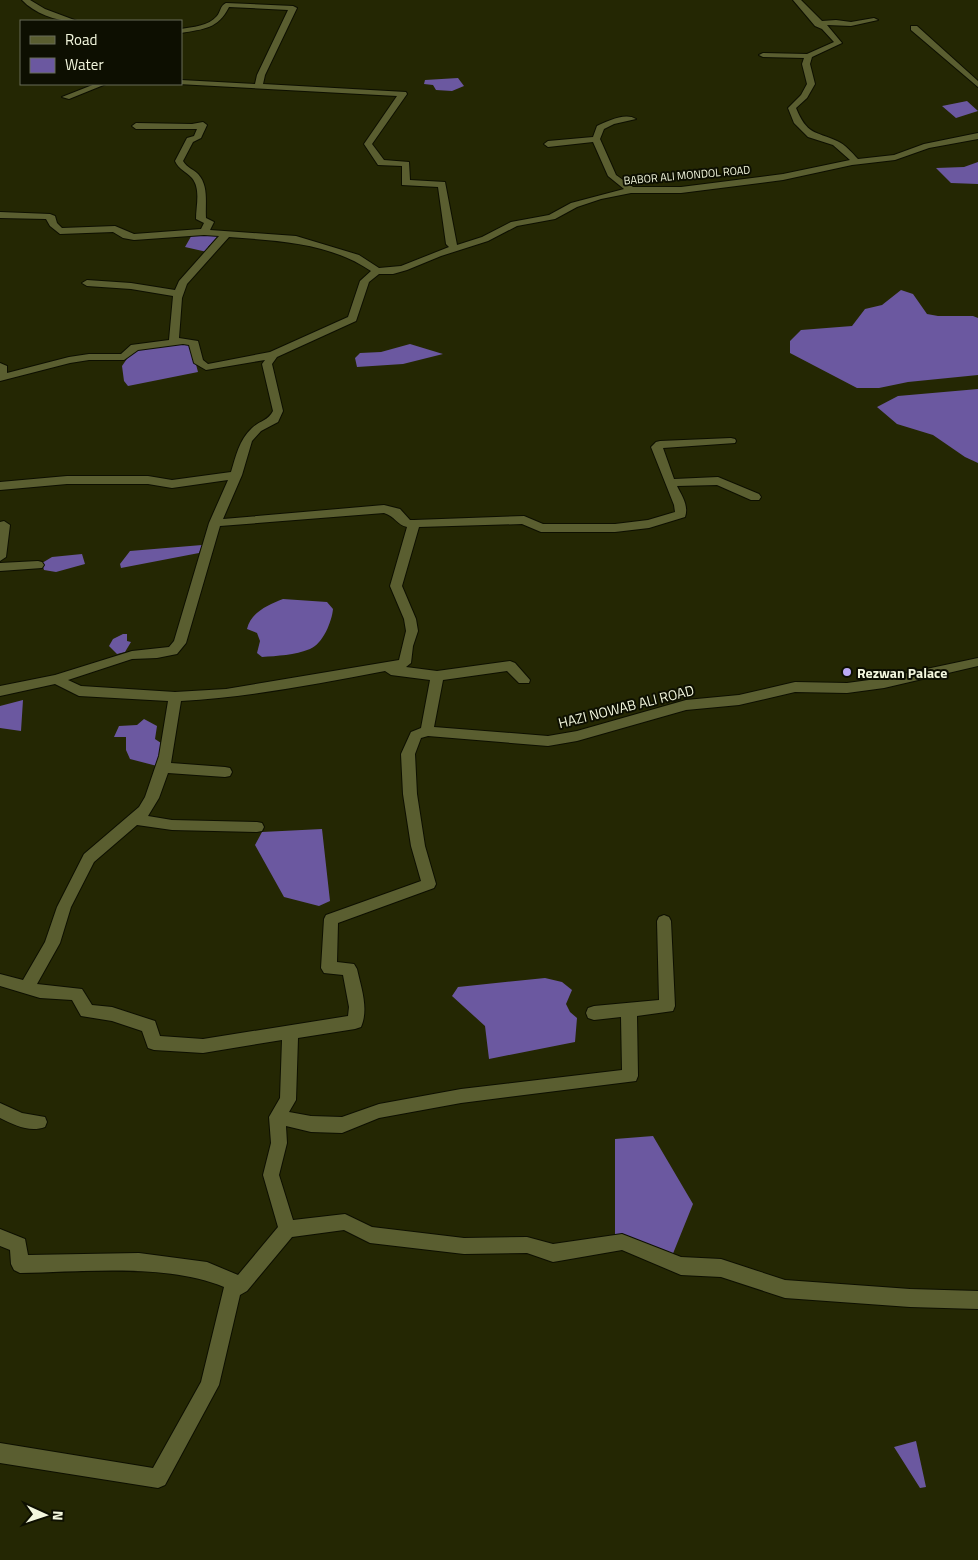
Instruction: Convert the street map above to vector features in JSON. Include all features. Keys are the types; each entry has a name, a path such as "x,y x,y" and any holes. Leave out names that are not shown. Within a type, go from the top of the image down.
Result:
{"street":[{"path":"26,0 31,5 59,19 66,20"},
{"path":"763,54 808,56 838,43 802,8 797,0"},
{"path":"182,31 204,27 219,19 226,5 293,8 261,75 258,87"},
{"path":"818,24 836,22 851,24 874,20"},
{"path":"914,28 978,85"},
{"path":"808,56 806,64 811,84 804,96 792,108 792,111 797,121 811,135 836,143 856,161"},
{"path":"182,82 403,94 368,144 381,164 406,164 405,183 442,184 450,244 454,248"},
{"path":"66,97 99,85"},
{"path":"631,190 612,176 596,139 600,128 612,122 632,119"},
{"path":"136,126 192,127 203,125 197,138 190,140 179,161 182,169 194,175 201,187 200,219 209,222 204,232"},
{"name":"BABOR ALI MONDOL ROAD","path":"377,271 393,271 454,248 485,239 514,224 552,217 574,205 631,190 681,190 715,184 763,180 856,161 895,157 927,146 978,136"},
{"path":"548,144 596,139"},
{"path":"0,215 47,216 52,218 53,224 60,231 115,229 126,236 134,237 204,232 296,239 356,257 375,267 377,271 365,281 352,319 273,355 206,367 198,361 194,343 174,342 135,348 124,357 89,357 69,360 1,378 2,366 0,366"},
{"path":"174,342 178,294 182,284 227,233"},
{"path":"88,283 131,286 178,294"},
{"path":"0,690 56,679 132,655 174,651 185,634 215,523 236,476 247,440 257,429 267,426 274,420 278,412 267,364 273,355"},
{"path":"215,523 384,509 396,512 406,523 414,524 524,520 541,528 615,528 649,524 681,514 680,506 658,447 660,444 731,441"},
{"path":"0,486 67,480 148,480 172,484 236,476"},
{"path":"670,483 718,480 755,497"},
{"path":"56,679 79,691 175,697 254,690 406,663 407,646 412,631 410,619 396,586 414,524"},
{"path":"0,526 4,525 0,557"},
{"path":"0,567 38,564"},
{"name":"HAZI NOWAB ALI ROAD","path":"427,730 548,741 577,736 686,705 739,700 795,687 848,688 866,686 978,662"},
{"path":"372,669 438,676 463,672 475,673 510,666 524,680"},
{"path":"0,980 40,991 77,994 87,1011 112,1014 149,1026 154,1043 203,1046 355,1022 357,1007 349,969 328,968 330,919 429,884 417,838 410,794 408,754 416,735 427,730 438,676"},
{"path":"27,987 52,943 64,907 88,858 144,811 151,801 164,768 175,697"},
{"path":"164,768 225,772"},
{"path":"135,819 172,825 258,827"},
{"path":"594,1014 667,1006 664,921"},
{"path":"277,1117 310,1124 342,1125 379,1111 452,1098 630,1076 629,1010"},
{"path":"286,1229 271,1175 279,1143 277,1117 288,1100 290,1032"},
{"path":"0,1110 20,1120 39,1122"},
{"path":"0,1452 158,1478 210,1385 232,1289 240,1285 286,1229 345,1222 370,1235 464,1246 527,1245 553,1253 622,1242 681,1266 721,1268 785,1289 910,1298 978,1300"},
{"path":"0,1237 19,1245 20,1264 139,1262 207,1270 240,1285"}],"water":[{"path":"458,78 464,86 452,91 436,90 433,85 424,84 425,80"},
{"path":"967,101 978,111 956,118 942,106"},
{"path":"978,162 978,184 951,183 936,168 964,167"},
{"path":"193,233 219,235 208,247 207,252 185,247"},
{"path":"901,290 913,294 927,314 938,316 973,316 978,318 978,375 908,382 879,388 857,388 790,353 790,341 801,330 852,326 865,309 882,305"},
{"path":"186,343 192,349 198,372 128,386 124,381 122,366 133,350"},
{"path":"410,344 443,354 403,364 357,367 355,358 360,353 381,352"},
{"path":"978,389 978,463 965,457 933,435 897,424 877,407 898,396"},
{"path":"202,545 199,553 121,568 120,564 130,551"},
{"path":"82,554 85,564 56,572 44,570 42,563 52,557"},
{"path":"283,599 327,602 333,609 329,626 319,642 310,649 280,656 262,657 257,653 260,641 257,633 247,629 249,623 261,610"},
{"path":"127,634 127,641 131,642 125,652 117,654 109,646 113,639"},
{"path":"23,700 21,731 0,728 0,706"},
{"path":"144,719 157,726 155,739 164,745 157,766 130,759 126,750 126,737 114,737 119,726 137,725"},
{"path":"322,829 330,901 319,906 284,897 255,845 262,832"},
{"path":"545,978 562,982 572,990 566,1004 570,1012 577,1018 575,1042 489,1059 485,1026 452,996 458,987"},
{"path":"653,1136 693,1204 672,1256 615,1235 615,1139"},
{"path":"916,1441 926,1487 920,1488 894,1447"}],"place":[{"name":"Rezwan Palace","path":"847,672"}]}
